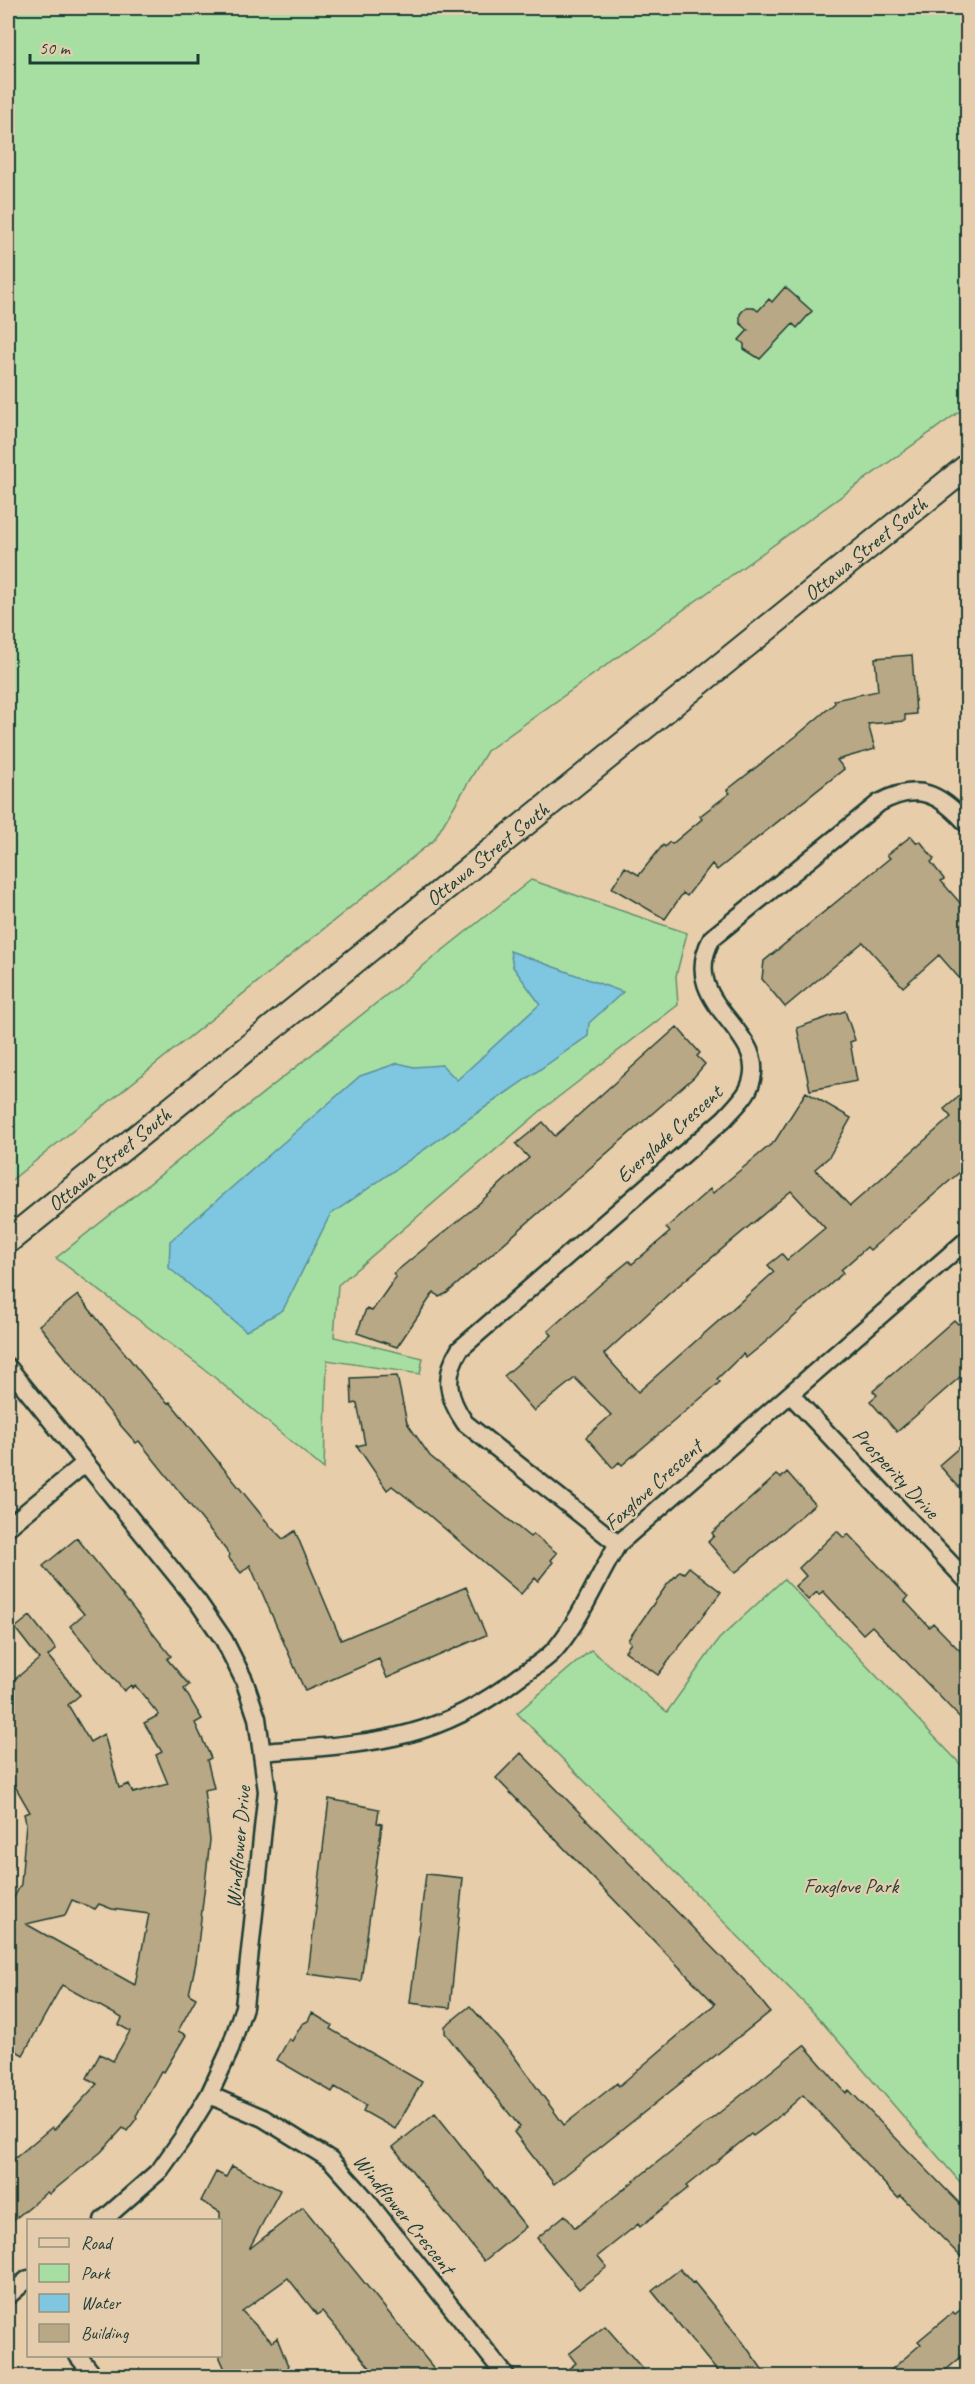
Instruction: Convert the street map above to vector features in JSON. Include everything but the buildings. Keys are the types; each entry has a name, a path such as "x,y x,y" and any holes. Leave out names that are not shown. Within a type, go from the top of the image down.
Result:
{"main road":[{"name":"Ottawa Street South","path":"8,1241 968,466"}],"street":[{"name":"Everglade Crescent","path":"618,1544 465,1423 453,1401 449,1367 460,1349 724,1119 748,1089 751,1070 750,1052 703,981 704,952 712,938 879,803 896,794 915,790 935,796 955,810 968,825"},
{"name":"Foxglove Crescent","path":"263,1752 387,1740 440,1725 505,1689 557,1648 584,1609 618,1544 646,1517 791,1395 968,1239"},
{"name":"Windflower Drive","path":"8,1367 84,1464 198,1602 224,1640 244,1680 256,1718 263,1752 267,1791 265,1826 244,2007 230,2052 209,2095 160,2170 104,2219"},
{"name":"Prosperity Drive","path":"791,1395 966,1576"},
{"path":"8,1527 84,1464"},
{"name":"Windflower Crescent","path":"209,2095 263,2118 331,2160 364,2197 506,2376"},
{"path":"8,2296 27,2284"},
{"path":"80,2357 94,2376"}],"green space":[{"path":"8,8 967,8 967,406 487,751 434,840 8,1183"},
{"path":"531,880 687,933 676,976 678,1005 544,1108 338,1285 334,1337 423,1358 420,1374 327,1360 324,1469 208,1372 56,1258"},
{"name":"Foxglove Park","path":"784,1579 967,1771 967,2190 815,2014 517,1713 591,1650 667,1712 719,1639"}],"water":[{"path":"510,951 623,992 589,1023 588,1036 330,1215 283,1310 246,1331 169,1268 170,1241 360,1076 398,1063 414,1067 442,1065 457,1080 540,1004 513,967"}]}
